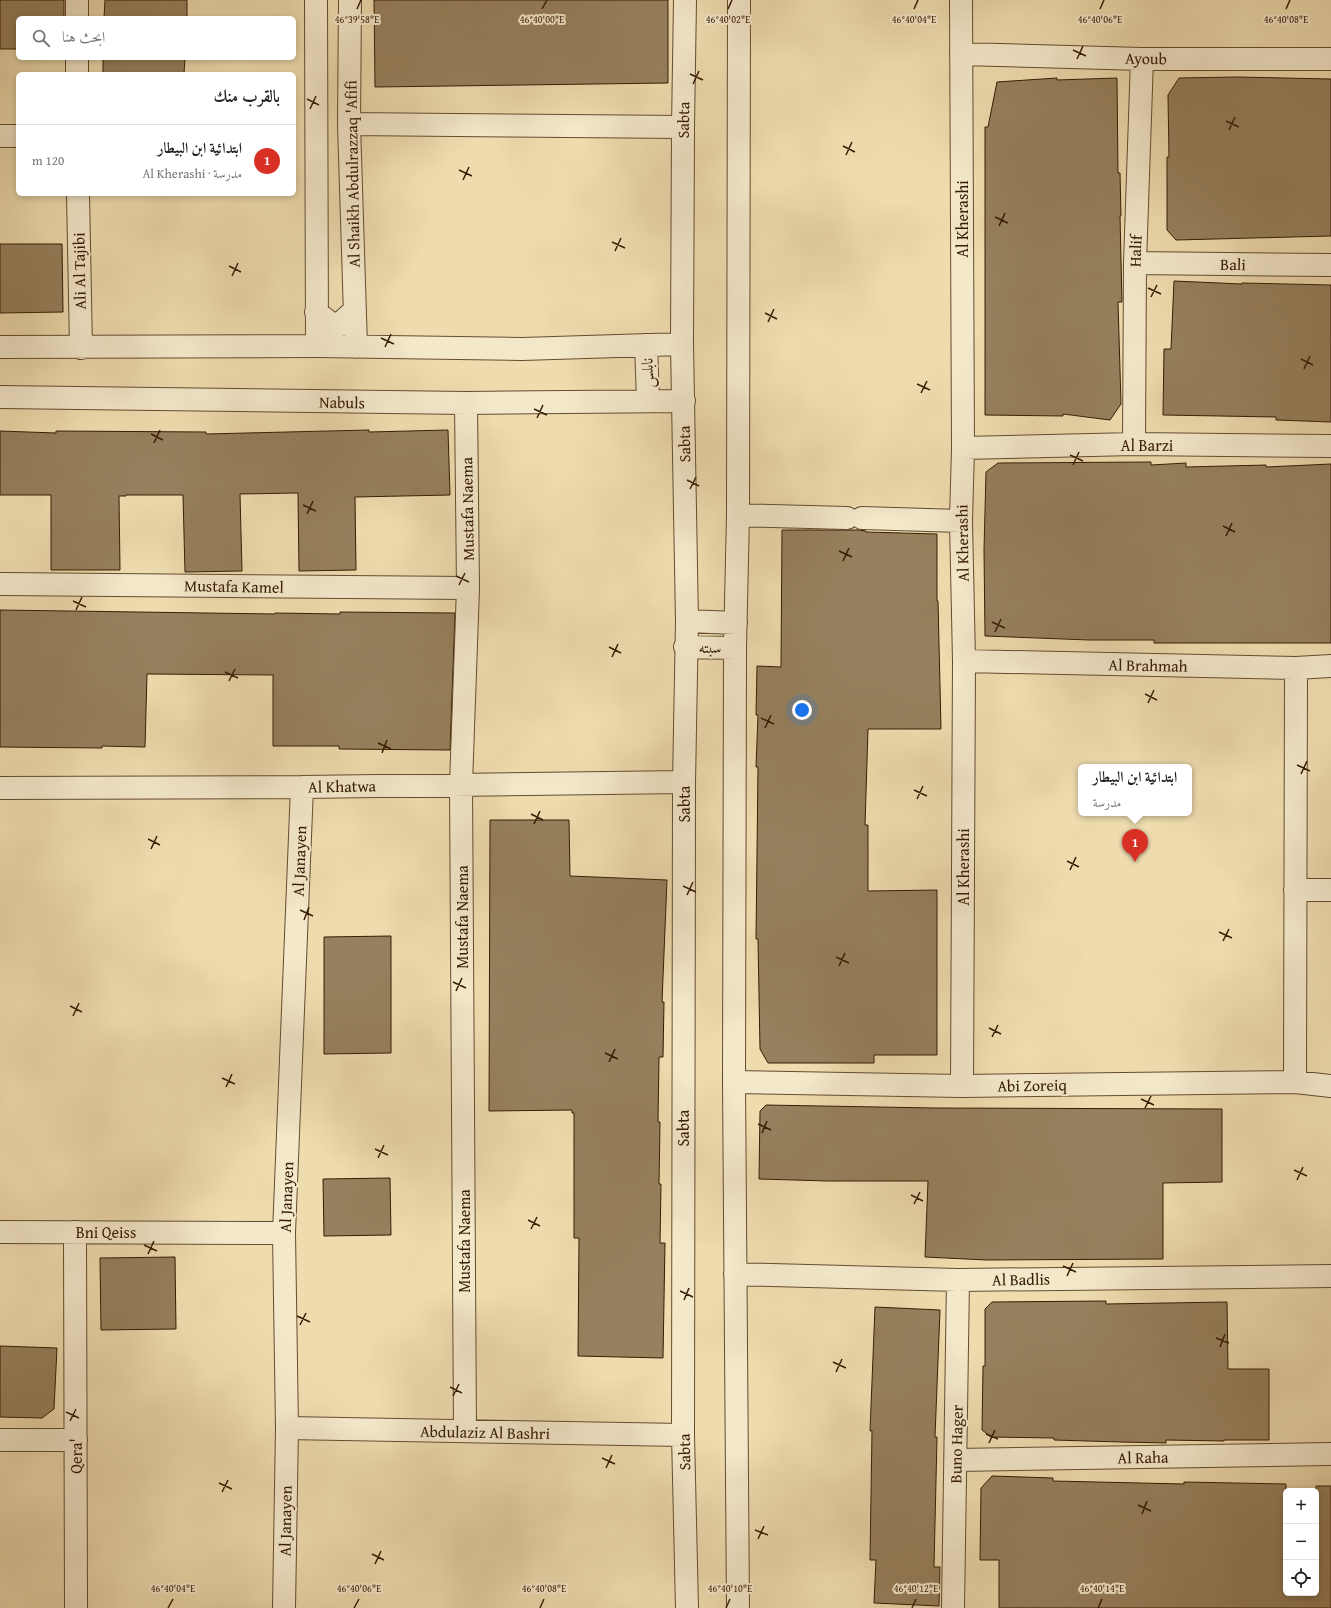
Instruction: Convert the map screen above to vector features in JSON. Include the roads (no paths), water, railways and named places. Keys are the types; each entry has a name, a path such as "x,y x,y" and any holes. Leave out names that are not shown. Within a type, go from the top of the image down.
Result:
{"street":[{"path":"77,0 77,16"},
{"path":"316,0 317,346"},
{"name":"Al Shaikh Abdulrazzaq 'Afifi","path":"350,0 349,124 356,347"},
{"name":"Sabta","path":"685,0 682,344 686,621 684,782 683,1435 687,1608"},
{"path":"738,1608 734,1082 735,648 738,515 739,0"},
{"name":"Al Kherashi","path":"961,0 963,448 961,521 964,661 962,1086"},
{"name":"Ayoub","path":"961,54 1142,59 1331,59"},
{"name":"Halif","path":"1134,444 1135,263 1142,59"},
{"path":"77,60 77,72"},
{"path":"349,124 683,127"},
{"path":"0,136 16,136"},
{"name":"Ali Al Tajibi","path":"78,196 81,348"},
{"name":"Bali","path":"1135,263 1331,265"},
{"path":"316,312 336,327 355,310"},
{"path":"0,347 81,348 317,346 522,349 682,344"},
{"name":"نابلس","path":"646,345 648,400"},
{"name":"Nabuls","path":"0,397 466,403 648,400 684,401"},
{"name":"Mustafa Naema","path":"465,1431 461,784 468,588 466,403"},
{"name":"Al Barzi","path":"963,448 1134,444 1331,446"},
{"path":"738,515 961,521"},
{"name":"Mustafa Kamel","path":"0,584 468,588"},
{"name":"سبته","path":"686,621 736,623"},
{"name":"سبته","path":"685,647 735,648"},
{"name":"Al Brahmah","path":"964,661 1296,668 1331,666"},
{"path":"1295,1082 1296,668"},
{"name":"Al Khatwa","path":"0,788 302,787 684,782"},
{"name":"Al Janayen","path":"284,1608 287,1428 284,1233 302,787"},
{"path":"1295,890 1331,890"},
{"name":"Abi Zoreiq","path":"734,1082 962,1086 1295,1082 1331,1086"},
{"name":"Bni Qeiss","path":"0,1232 284,1233"},
{"name":"Qera'","path":"75,1232 76,1608"},
{"name":"Al Badlis","path":"735,1274 958,1280 1331,1276"},
{"name":"Buno Hager","path":"953,1608 958,1280"},
{"name":"Abdulaziz Al Bashri","path":"287,1428 683,1435"},
{"path":"0,1440 76,1440"},
{"name":"Al Raha","path":"956,1460 1331,1454"}],"place":[{"name":"ابتدائية ابن البيطار","path":"1135,862"}]}
